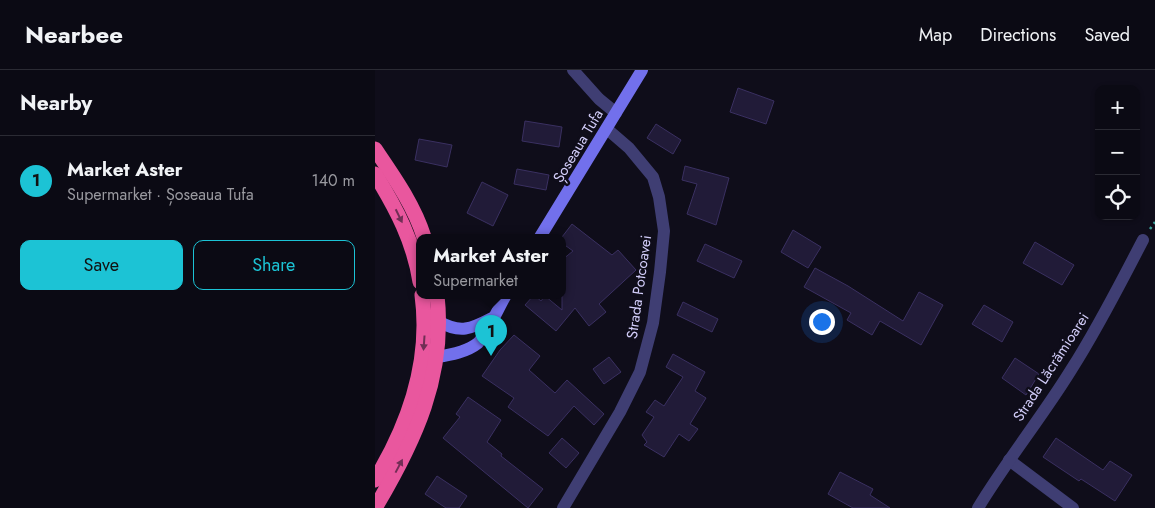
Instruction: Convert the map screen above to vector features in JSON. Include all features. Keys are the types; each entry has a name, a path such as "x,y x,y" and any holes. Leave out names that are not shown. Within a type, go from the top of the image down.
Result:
{"highway":[{"path":"375,149 398,183 419,221 423,234"},
{"path":"375,174 392,201 404,226 416,264"},
{"path":"375,480 394,446 408,413 417,383 423,356 424,332 421,299"},
{"path":"375,508 409,447 433,378 437,357 437,299"}],"main road":[{"name":"Șoseaua Tufa","path":"542,234 642,70"},
{"path":"437,357 459,352 478,343 504,299"},
{"path":"438,321 461,330 474,328 493,318"}],"street":[{"path":"573,70 616,113"},
{"name":"Strada Potcoavei","path":"563,508 640,372 653,323 660,272 664,231 659,196 653,177 629,148 607,129"},
{"name":"Strada Lăcrămioarei","path":"978,508 1071,371 1101,320 1143,240"},
{"path":"1009,460 1073,508"}],"building":[{"path":"738,88 774,101 766,124 730,112"},
{"path":"525,121 562,127 559,147 522,141"},
{"path":"656,124 681,140 673,154 647,138"},
{"path":"419,139 452,145 447,167 415,160"},
{"path":"685,166 729,178 716,225 687,214 697,184 682,180"},
{"path":"517,169 549,175 546,190 514,184"},
{"path":"482,182 508,195 493,226 467,213"},
{"path":"572,224 612,255 618,250 636,270 599,304 606,312 589,326 575,308 556,331 525,305 530,299 539,299 541,301 543,299 549,299 562,310 562,299 566,299 566,257 573,251 566,246 566,234 564,234"},
{"path":"793,230 821,247 808,268 781,252"},
{"path":"1035,242 1074,265 1062,285 1023,263"},
{"path":"705,244 742,261 734,278 697,261"},
{"path":"815,268 848,286 903,321 919,292 943,305 921,345 880,321 872,335 847,320 851,313 804,287"},
{"path":"683,302 718,319 712,332 677,315"},
{"path":"984,305 1013,322 1002,342 972,324"},
{"path":"514,335 540,356 529,370 555,393 567,380 604,414 594,425 574,406 548,436 508,407 514,398 482,376 500,350"},
{"path":"673,354 705,372 695,391 706,398 690,424 698,429 689,441 679,434 664,457 644,445 647,442 642,435 654,417 646,412 655,400 664,406 683,377 666,367"},
{"path":"609,357 621,372 604,384 593,369"},
{"path":"1015,358 1039,374 1026,395 1002,378"},
{"path":"468,397 501,420 487,442 502,454 501,456 543,489 528,508 443,438 460,417 456,414"},
{"path":"562,438 579,453 566,468 549,453"},
{"path":"1056,438 1103,470 1110,461 1132,475 1115,501 1081,479 1079,481 1043,457"},
{"path":"840,472 873,489 870,495 890,508 853,508 828,494"},
{"path":"437,476 467,496 459,508 446,508 425,494"}],"place":[{"name":"Market Aster","path":"491,356"}]}
